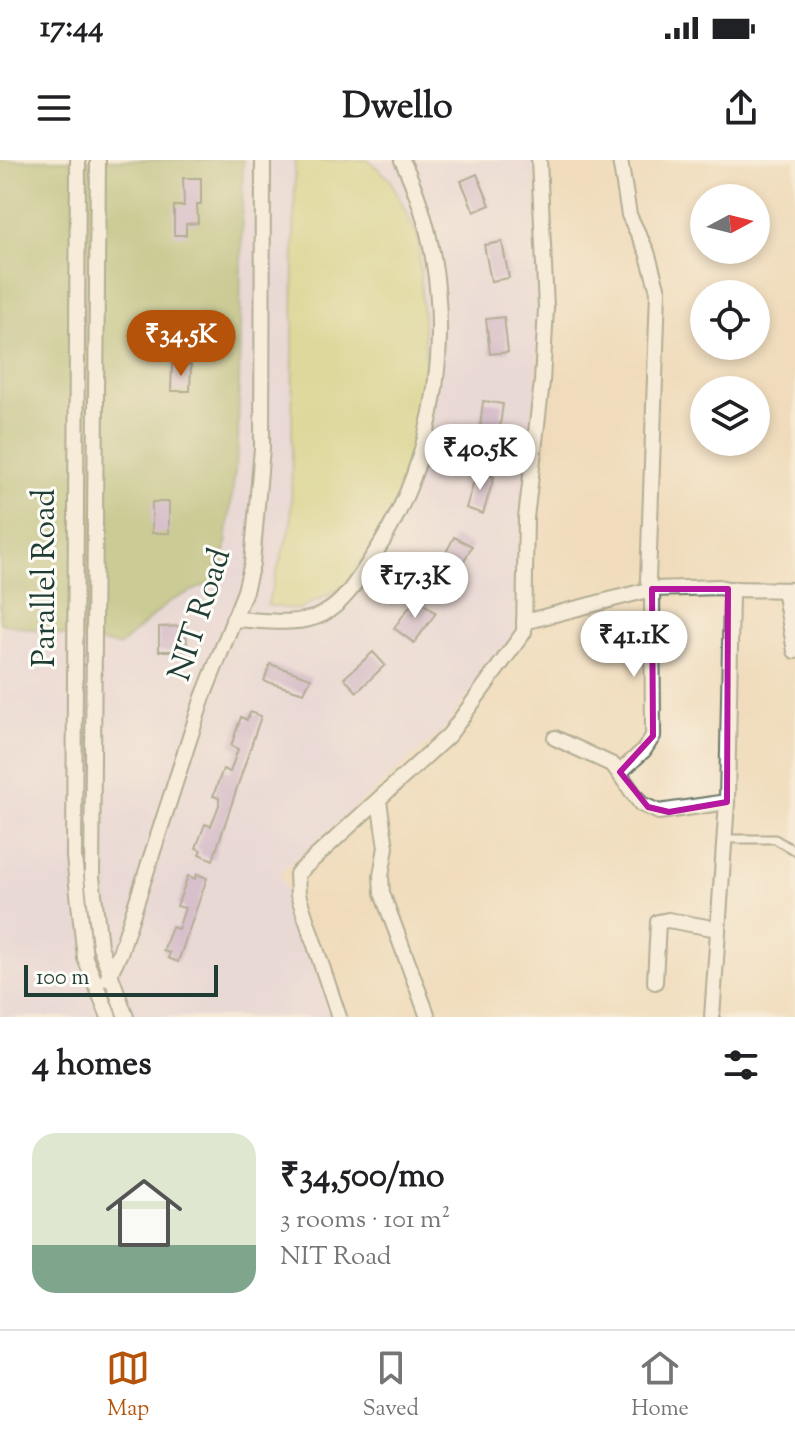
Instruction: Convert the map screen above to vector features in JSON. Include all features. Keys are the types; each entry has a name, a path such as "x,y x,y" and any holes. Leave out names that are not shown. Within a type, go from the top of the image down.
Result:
{"street":[{"name":"Parallel Road","path":"78,160 74,857 85,958 98,993"},
{"name":"Parallel Road","path":"98,160 92,877 94,915 109,976"},
{"name":"NIT Road","path":"98,993 120,953 203,697 252,563 259,508 263,160"},
{"path":"233,619 301,620 320,616 336,606 388,534 410,489 431,406 438,312 429,225 402,160"},
{"path":"339,1017 298,895 297,874 449,735 519,642 524,622 526,518 542,382 546,308 539,160"},
{"path":"620,160 629,215 647,252 658,291 647,567 652,589 653,736 644,750 620,772"},
{"path":"524,622 652,589 790,590 795,651"},
{"path":"712,1017 727,802 732,606 728,589"},
{"path":"555,738 613,765 641,804 659,812 727,802"},
{"path":"379,801 386,847 381,876 382,893 428,1017"},
{"path":"655,982 658,922 668,920 718,929"},
{"path":"109,976 126,1017"},
{"path":"98,993 109,1017"}],"lane":[{"path":"724,839 775,839 795,851"}],"highlighted area":[{"path":"652,589 728,589 727,802 669,812 648,807 620,772 653,736"}],"shaded area":[{"path":"0,160 534,160 540,314 532,430 521,505 515,631 443,730 280,873 332,1017 0,1017"}],"green space":[{"path":"0,160 243,160 238,447 222,577 169,602 119,646 0,623"},
{"path":"295,160 368,160 390,179 418,237 426,366 421,423 399,497 374,544 344,587 297,610 267,605 291,524"}],"building":[{"path":"477,174 490,205 474,212 461,181"},
{"path":"183,178 201,178 198,223 186,224 186,235 174,235 174,206 184,206"},
{"path":"502,242 509,278 491,281 484,245"},
{"path":"504,317 508,352 490,354 486,319"},
{"path":"172,364 191,365 190,391 171,391"},
{"path":"483,401 503,404 498,441 479,438"},
{"path":"477,471 494,477 483,514 466,508"},
{"path":"152,502 169,502 169,533 152,533"},
{"path":"454,537 472,546 455,579 437,570"},
{"path":"416,598 436,613 414,643 394,628"},
{"path":"186,626 187,651 159,651 159,627"},
{"path":"373,652 385,665 357,692 344,678"},
{"path":"270,664 311,678 304,693 264,681"},
{"path":"250,712 261,716 213,860 199,854 201,850 196,848 205,824 211,826 219,805 219,798 213,796 223,769 230,772 238,749 231,746 241,717 247,720"},
{"path":"197,874 207,878 178,962 168,958 170,953 163,951 172,927 178,929 185,908 177,906 188,876 195,879"}]}
